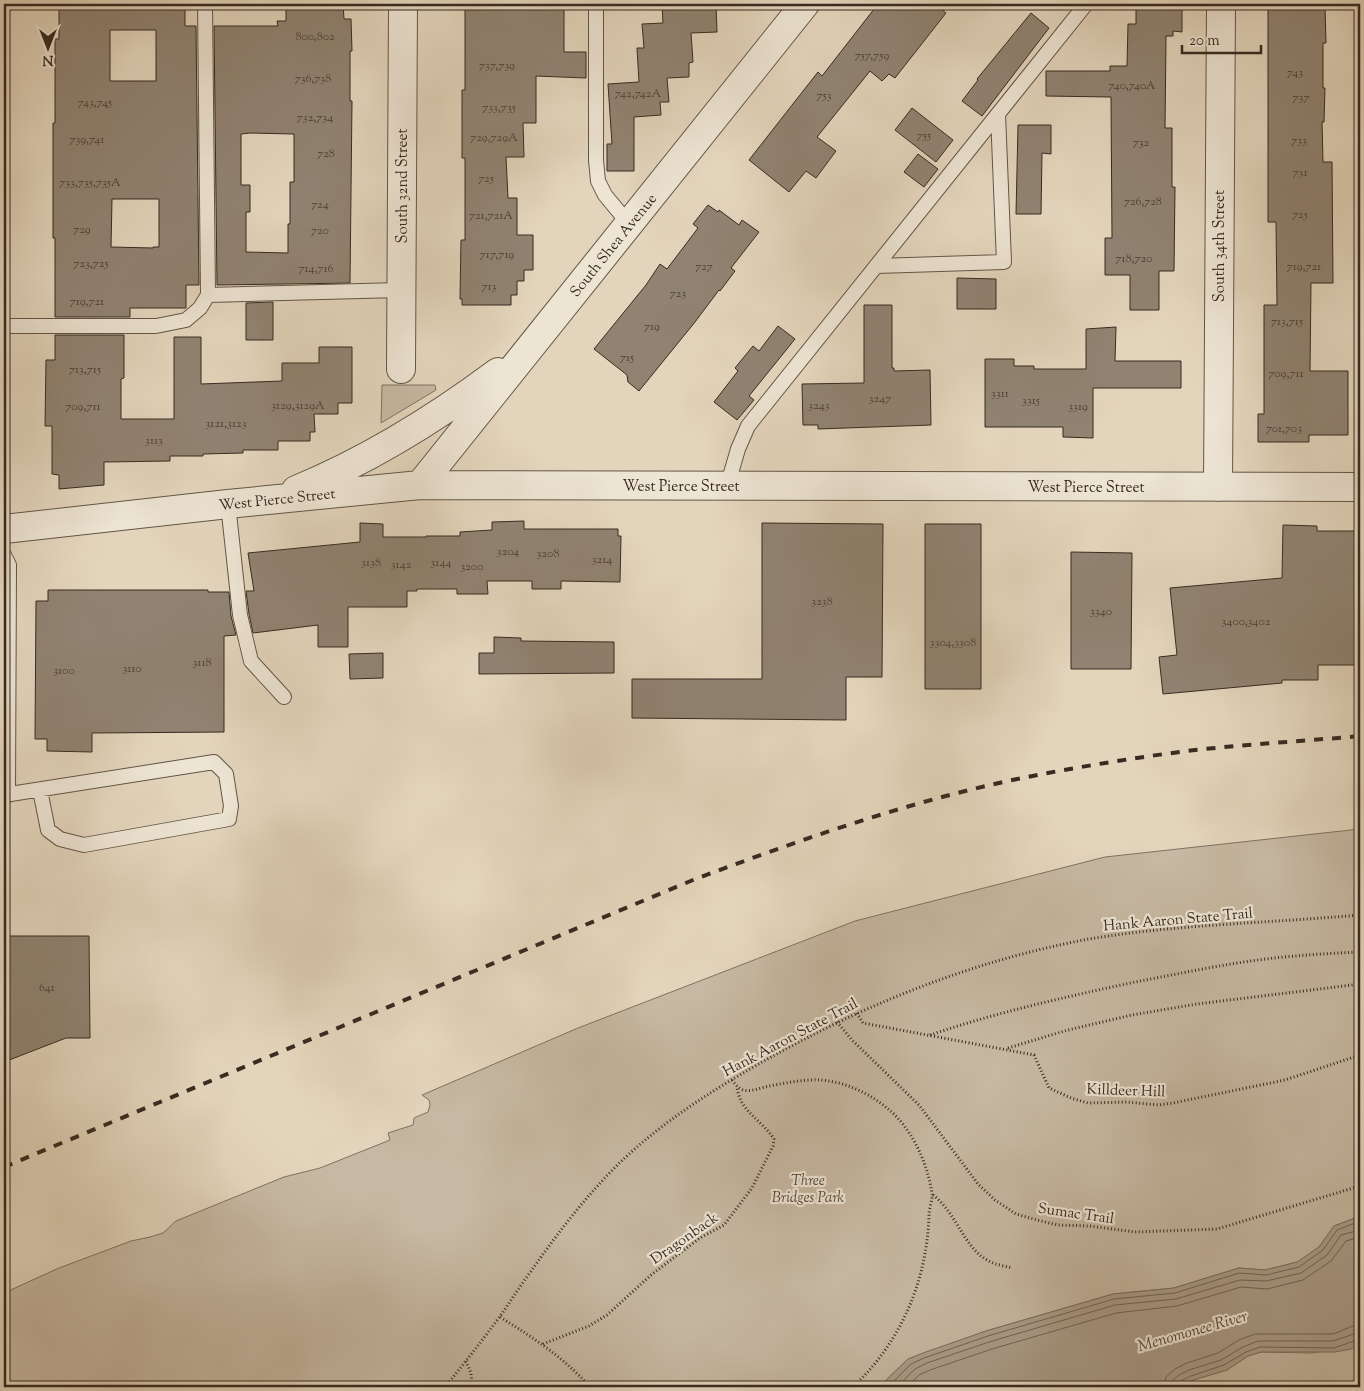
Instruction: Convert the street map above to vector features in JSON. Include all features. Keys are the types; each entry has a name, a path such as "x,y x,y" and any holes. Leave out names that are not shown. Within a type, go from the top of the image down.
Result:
{"street":[{"name":"South 32nd Street","path":"401,369 403,4"},
{"name":"South Shea Avenue","path":"420,485 805,4"},
{"name":"South 34th Street","path":"1218,488 1221,4"},
{"path":"270,500 331,474 409,433 467,395 531,347"},
{"name":"West Pierce Street","path":"4,529 420,485 1360,487"}],"lane":[{"path":"4,326 156,326 186,320 200,308 208,295 205,4"},
{"path":"596,4 596,160 598,181 605,195 629,224"},
{"path":"727,487 738,449 748,426 1086,4"},
{"path":"876,266 1004,262 998,114"},
{"path":"208,295 401,290"},
{"path":"228,504 240,615 251,661 284,698"},
{"path":"4,554 9,565 6,795 214,762 226,774 231,806 230,819 84,845 60,839 48,830 40,790"}],"path":[{"name":"Hank Aaron State Trail","path":"444,1387 500,1317 561,1230 604,1178 664,1125 732,1080 837,1022 907,992 970,970 1032,951 1080,941 1166,928 1360,915"},
{"path":"929,1035 1044,1001 1172,975 1238,963 1296,956 1360,952"},
{"path":"1007,1048 1060,1032 1132,1015 1197,1004 1360,984"},
{"name":"Killdeer Hill","path":"857,1012 863,1023 1034,1054 1049,1088 1059,1094 1088,1103 1121,1102 1158,1105 1285,1080 1360,1055"},
{"name":"Sumac Trail","path":"837,1022 852,1040 919,1105 978,1184 995,1200 1016,1214 1058,1225 1090,1226 1135,1232 1217,1229 1360,1186"},
{"path":"732,1080 742,1090 753,1090 802,1080 823,1080 844,1085 865,1093 886,1107 904,1125 916,1144 932,1195 924,1264 909,1308 887,1347 868,1372 853,1387"},
{"name":"Dragonback","path":"543,1344 589,1326 607,1315 651,1276 700,1238 724,1225 732,1216 752,1188 773,1146 774,1138 742,1105 738,1097 737,1086"},
{"path":"932,1195 946,1207 974,1250 990,1262 1012,1268"},
{"path":"500,1317 543,1344 569,1365 590,1387"},
{"path":"466,1361 471,1373 472,1387"}],"green space":[{"path":"382,385 435,385 436,390 381,423"},
{"name":"Three Bridges Park","path":"1360,829 1360,1219 1355,1218 1334,1226 1319,1247 1298,1262 1265,1270 1239,1268 1174,1288 1113,1294 986,1331 908,1359 879,1387 4,1387 4,1293 59,1268 131,1241 163,1233 176,1221 284,1177 320,1168 390,1140 388,1133 413,1125 414,1118 428,1112 429,1100 422,1095 578,1028 855,921 1105,857"},
{"path":"1360,1343 1360,1387 1179,1387 1193,1380 1227,1370 1248,1356 1261,1352 1312,1353"}],"water":[{"name":"Menomonee River","path":"1355,1218 1360,1219 1360,1343 1351,1349 1335,1352 1261,1352 1248,1356 1227,1370 1193,1380 1179,1387 879,1387 908,1359 986,1331 1113,1294 1174,1288 1239,1268 1265,1270 1297,1262 1319,1247 1334,1226"}],"building":[{"path":"59,4 185,4 185,26 196,26 199,285 186,285 186,308 130,308 130,317 55,317 53,123 55,123 55,39 59,39","holes":["110,30 156,30 156,81 110,81","112,199 159,199 159,247 111,247"]},
{"path":"286,4 343,4 344,19 351,19 350,283 217,285 214,26 278,26 277,21 286,21","holes":["241,134 294,134 294,182 290,182 288,253 246,252 246,212 250,212 250,185 241,185"]},
{"path":"465,4 557,5 557,7 564,7 564,52 586,52 586,78 536,76 536,123 523,123 524,157 506,157 508,198 517,198 517,235 533,235 533,270 524,270 524,281 517,281 517,295 511,295 511,305 462,305 462,299 460,299 461,240 465,240 465,158 462,158 462,90 465,90"},
{"path":"662,4 716,4 717,32 691,33 693,62 689,63 689,77 667,78 669,102 660,102 661,115 634,117 634,171 607,171 607,144 612,144 608,84 639,82 637,48 644,48 642,24 663,23"},
{"path":"878,4 934,4 946,13 895,78 889,74 882,81 870,71 817,137 836,151 816,178 806,171 789,192 749,160 818,72 822,76"},
{"path":"1136,4 1172,4 1172,8 1182,8 1182,32 1173,31 1173,36 1166,36 1165,128 1172,128 1172,187 1175,187 1174,271 1159,271 1159,310 1130,310 1130,275 1105,275 1105,238 1112,238 1111,97 1046,96 1046,71 1110,71 1110,66 1127,66 1128,24 1136,24"},
{"path":"1325,6 1326,43 1323,43 1323,88 1325,88 1324,122 1322,122 1323,162 1332,162 1333,283 1311,283 1310,371 1348,371 1348,435 1309,435 1309,442 1258,442 1258,414 1264,414 1264,305 1277,305 1276,222 1268,222 1268,7"},
{"path":"1031,13 1049,28 982,116 962,101 977,79"},
{"path":"912,108 953,140 936,162 895,130"},
{"path":"1018,125 1051,125 1051,154 1042,153 1041,214 1016,214"},
{"path":"918,154 938,169 924,187 904,172"},
{"path":"708,205 718,212 719,210 739,225 742,220 759,232 731,268 735,271 720,291 639,391 628,382 627,375 594,349 646,285 660,264 667,269 698,228 693,224"},
{"path":"957,278 996,279 996,309 957,309"},
{"path":"273,302 273,340 246,340 246,303"},
{"path":"864,305 892,305 892,368 894,368 894,371 930,370 931,425 818,429 818,425 803,425 802,384 864,383"},
{"path":"778,326 795,339 749,396 754,400 737,420 714,402 738,371 735,368 753,346 759,351"},
{"path":"1116,327 1115,361 1181,361 1181,388 1093,388 1093,438 1063,437 1063,427 985,427 985,359 1014,359 1014,366 1034,366 1034,369 1086,369 1086,329"},
{"path":"55,335 124,335 124,378 121,379 121,419 174,419 174,337 201,337 201,384 282,381 282,363 319,363 319,347 352,347 352,403 338,403 338,414 314,414 315,432 310,432 310,441 278,441 278,450 243,450 243,453 170,456 170,461 104,462 104,485 59,489 59,475 52,474 52,426 45,426 46,360 55,360"},
{"path":"524,521 524,529 618,529 618,536 621,536 620,582 561,581 561,589 532,589 532,581 487,581 488,594 457,594 457,589 417,589 417,591 407,591 407,607 348,607 348,647 318,647 318,625 253,633 246,591 254,591 248,553 360,542 360,523 383,524 383,537 426,537 460,536 460,532 492,530 492,522"},
{"path":"762,523 883,524 882,677 846,677 846,720 632,718 632,679 762,679"},
{"path":"925,524 981,524 981,689 925,689"},
{"path":"1283,525 1317,526 1317,531 1360,531 1360,665 1318,665 1318,680 1282,680 1282,683 1163,694 1159,657 1177,655 1170,588 1282,578"},
{"path":"1071,552 1132,553 1131,669 1071,669"},
{"path":"48,590 208,590 208,592 229,592 231,616 236,635 224,636 224,732 92,733 92,752 47,751 47,739 35,739 36,601 48,601"},
{"path":"494,637 521,638 521,641 614,642 614,673 479,674 479,653 494,653"},
{"path":"383,653 383,678 350,679 349,654"},
{"path":"4,936 89,936 90,1038 66,1038 4,1062"}],"railway":[{"path":"4,1167 693,880 858,822 984,786 1090,765 1195,750 1360,736"}]}
